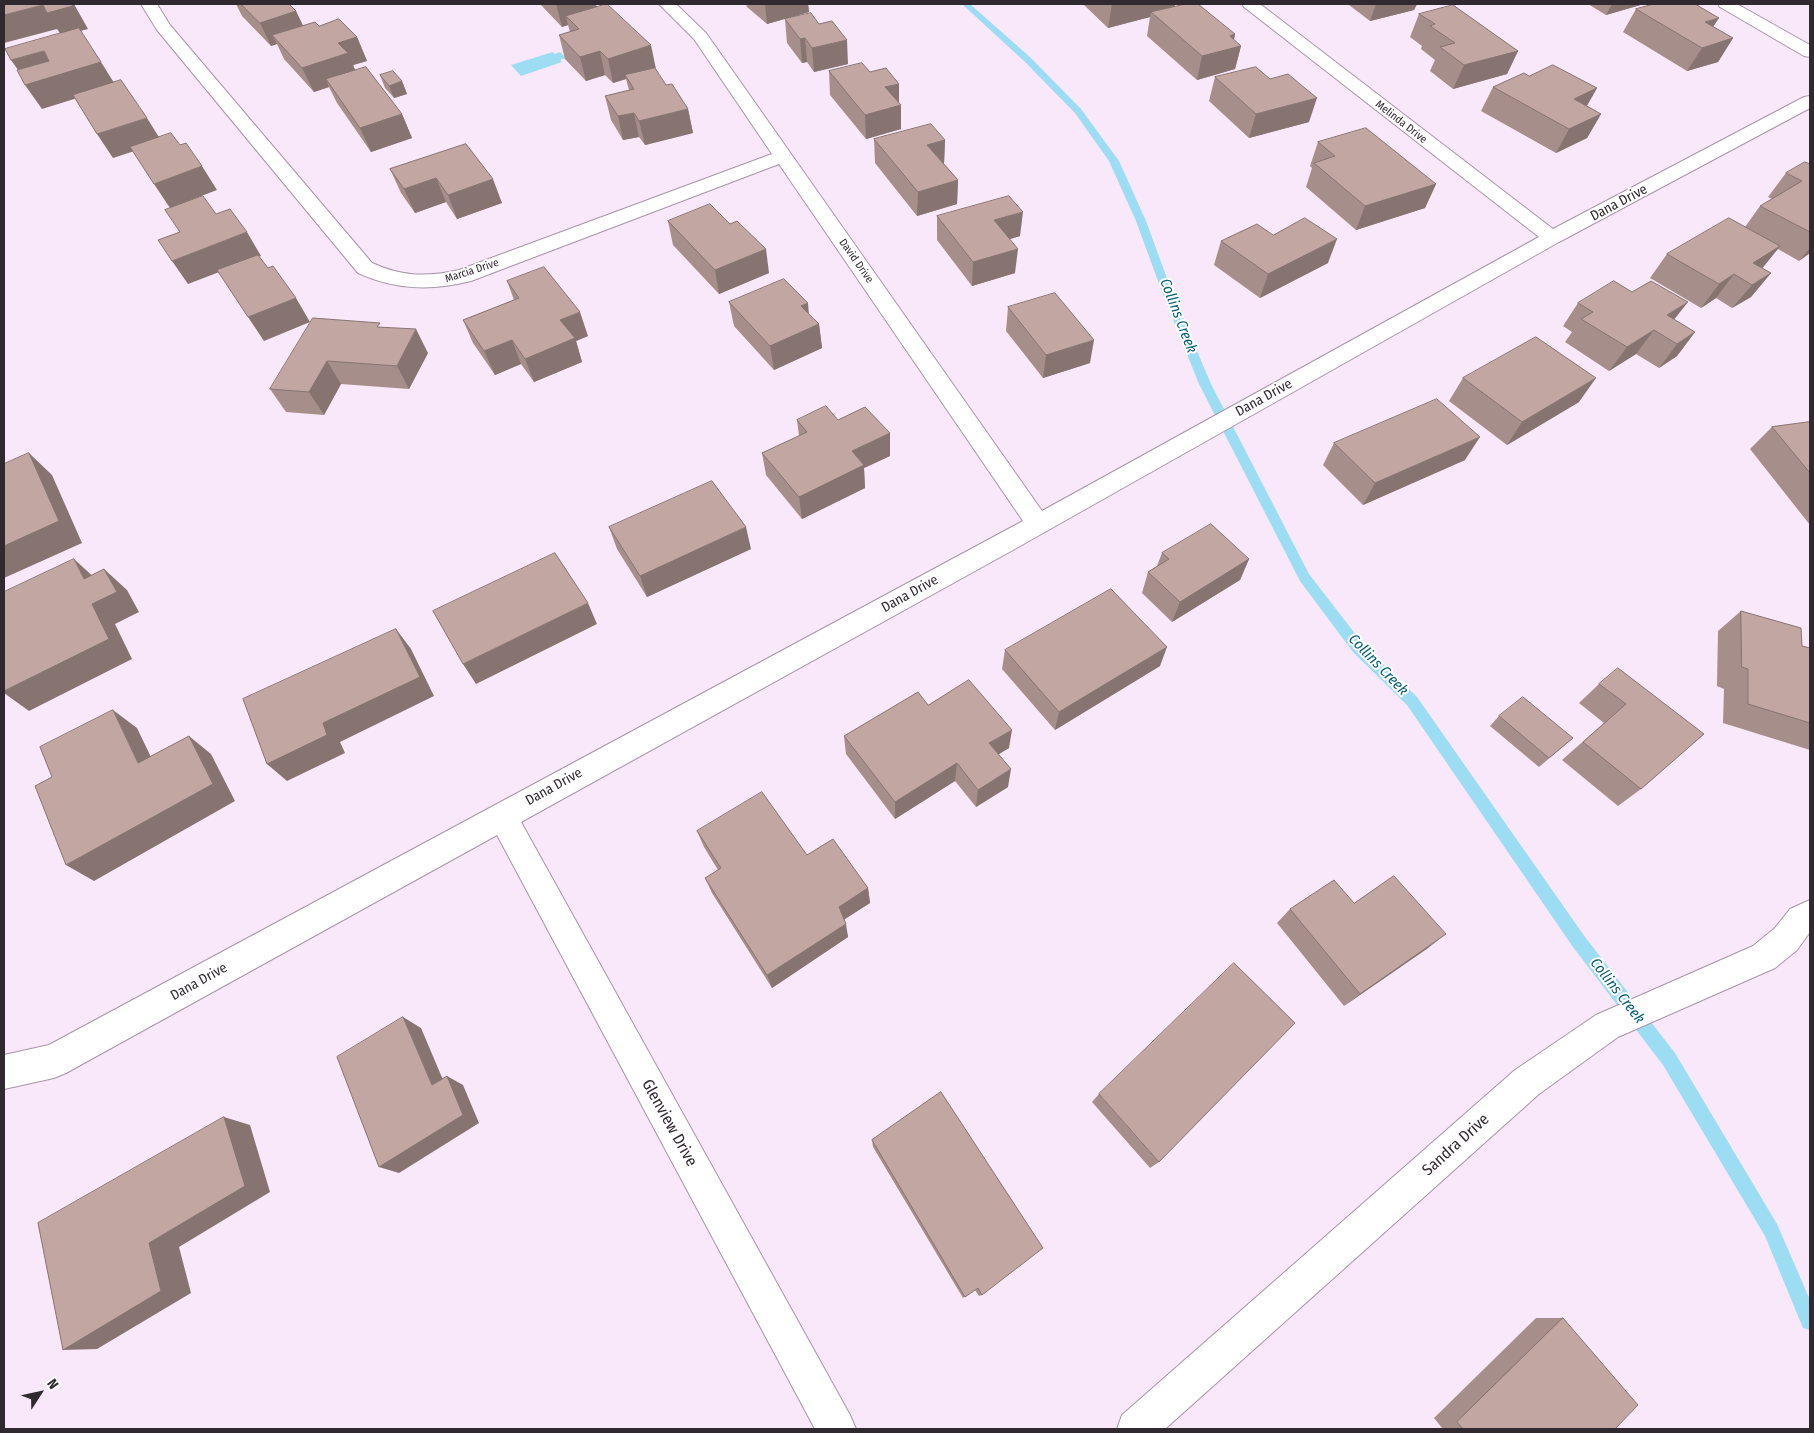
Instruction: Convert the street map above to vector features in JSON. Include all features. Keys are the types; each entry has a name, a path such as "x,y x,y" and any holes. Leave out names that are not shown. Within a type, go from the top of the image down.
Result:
{"street":[{"name":"Marcia Drive","path":"149,4 164,27 365,268 380,276 398,281 420,283 464,276 784,156"},
{"name":"David Drive","path":"668,4 700,36 1038,524"},
{"name":"Melinda Drive","path":"1250,4 1552,238"},
{"path":"1726,4 1810,52"},
{"name":"Dana Drive","path":"4,1072 54,1061 1038,524 1552,238 1810,101"},
{"name":"Glenview Drive","path":"502,816 836,1429"},
{"name":"Sandra Drive","path":"1136,1429 1527,1082 1608,1026 1764,957 1786,939 1801,919 1810,915"}],"water":[{"path":"553,52 555,54 560,52 566,58 560,60 562,62 521,76 511,65"}],"building":[{"path":"4,4 72,4 73,6 47,13 43,5 4,15"},
{"path":"241,4 289,4 296,11 260,23"},
{"path":"607,4 651,45 608,59 600,51 580,57 559,35 579,29 566,16"},
{"path":"1186,4 1198,4 1235,34 1230,36 1241,46 1202,56 1151,12"},
{"path":"1654,4 1695,4 1719,18 1705,22 1733,38 1702,48 1636,9"},
{"path":"1453,5 1518,51 1464,65 1440,47 1455,43 1430,26 1435,24 1419,14"},
{"path":"811,13 819,24 832,21 847,40 812,48 805,38 800,39 785,19"},
{"path":"339,19 357,37 338,43 348,53 302,68 272,35 315,22 319,26"},
{"path":"79,28 101,62 25,85 17,70 49,61 44,51 11,60 5,49"},
{"path":"862,63 870,72 886,68 899,84 885,87 901,105 865,115 829,71"},
{"path":"1553,65 1597,88 1574,99 1601,114 1569,129 1493,87 1524,73 1529,76"},
{"path":"366,67 402,114 360,128 326,79"},
{"path":"1256,67 1270,79 1288,74 1317,98 1256,114 1215,77"},
{"path":"655,68 666,85 672,84 688,109 639,121 634,113 618,116 605,96 634,89 625,75"},
{"path":"393,71 402,81 389,86 380,75"},
{"path":"121,80 147,118 97,134 73,95"},
{"path":"931,124 945,140 927,145 958,180 918,192 874,139"},
{"path":"1366,128 1436,184 1365,206 1314,163 1335,156 1318,142"},
{"path":"171,133 180,145 186,143 202,166 154,184 130,147"},
{"path":"466,144 493,179 448,195 436,178 404,189 390,169"},
{"path":"1805,162 1810,164 1810,232 1760,206 1802,181 1786,173"},
{"path":"203,196 216,214 230,209 247,232 172,261 158,240 180,232 165,210"},
{"path":"1009,196 1023,212 994,220 1018,249 973,262 937,216"},
{"path":"710,204 730,224 737,221 766,249 715,270 668,221"},
{"path":"1305,218 1337,239 1268,274 1221,241 1257,224 1273,235"},
{"path":"1729,218 1780,246 1753,263 1771,273 1752,285 1734,274 1719,284 1667,254"},
{"path":"258,255 268,268 273,266 296,298 248,317 217,270"},
{"path":"544,267 580,312 560,320 575,338 525,359 512,340 484,351 463,320 519,298 507,281"},
{"path":"784,279 808,303 801,306 819,324 770,346 729,302"},
{"path":"1614,281 1632,292 1651,281 1688,302 1667,315 1695,332 1677,344 1654,330 1627,347 1581,319 1593,312 1578,303"},
{"path":"1055,293 1094,340 1046,355 1008,307"},
{"path":"313,318 380,323 377,327 416,329 397,366 327,361 309,392 270,389"},
{"path":"1536,337 1596,378 1522,422 1463,378"},
{"path":"1437,399 1480,437 1375,483 1334,443"},
{"path":"826,406 838,420 865,407 890,433 852,451 864,465 799,497 762,453 807,432 797,420"},
{"path":"1810,422 1810,473 1772,427"},
{"path":"29,453 59,521 4,546 4,464"},
{"path":"712,481 746,527 640,576 609,527"},
{"path":"1211,524 1249,559 1180,602 1148,572 1169,559 1162,553"},
{"path":"555,553 588,603 463,664 433,611"},
{"path":"74,559 84,579 104,569 117,592 92,604 109,639 4,691 4,592"},
{"path":"1111,589 1167,647 1059,712 1005,650"},
{"path":"1741,611 1801,628 1802,646 1810,648 1810,723 1748,704 1748,669 1742,667"},
{"path":"396,629 420,677 323,723 327,735 267,764 243,699"},
{"path":"1618,668 1704,734 1641,789 1583,742 1626,704 1599,684"},
{"path":"969,680 1012,730 989,743 1011,769 978,790 957,763 895,802 844,736 918,692 928,705"},
{"path":"1523,697 1573,738 1549,758 1499,716"},
{"path":"113,710 138,763 189,736 213,784 66,865 35,786 52,777 40,747"},
{"path":"762,792 807,855 833,839 868,888 839,907 846,924 767,975 705,878 721,868 697,831"},
{"path":"1394,876 1446,934 1360,994 1290,909 1334,880 1354,903"},
{"path":"1234,963 1295,1023 1159,1162 1099,1094"},
{"path":"403,1017 432,1085 447,1076 463,1115 379,1167 337,1057"},
{"path":"941,1092 1043,1248 982,1295 978,1288 965,1297 872,1140"},
{"path":"224,1117 245,1186 149,1243 161,1291 63,1350 38,1223"},
{"path":"1563,1318 1638,1405 1615,1429 1463,1429 1457,1422"}],"waterway":[{"name":"Collins Creek","path":"966,4 1028,60 1078,111 1114,161 1141,221 1167,292 1205,384 1304,577 1358,648 1412,701 1579,942 1669,1059 1771,1230 1810,1321"}]}
